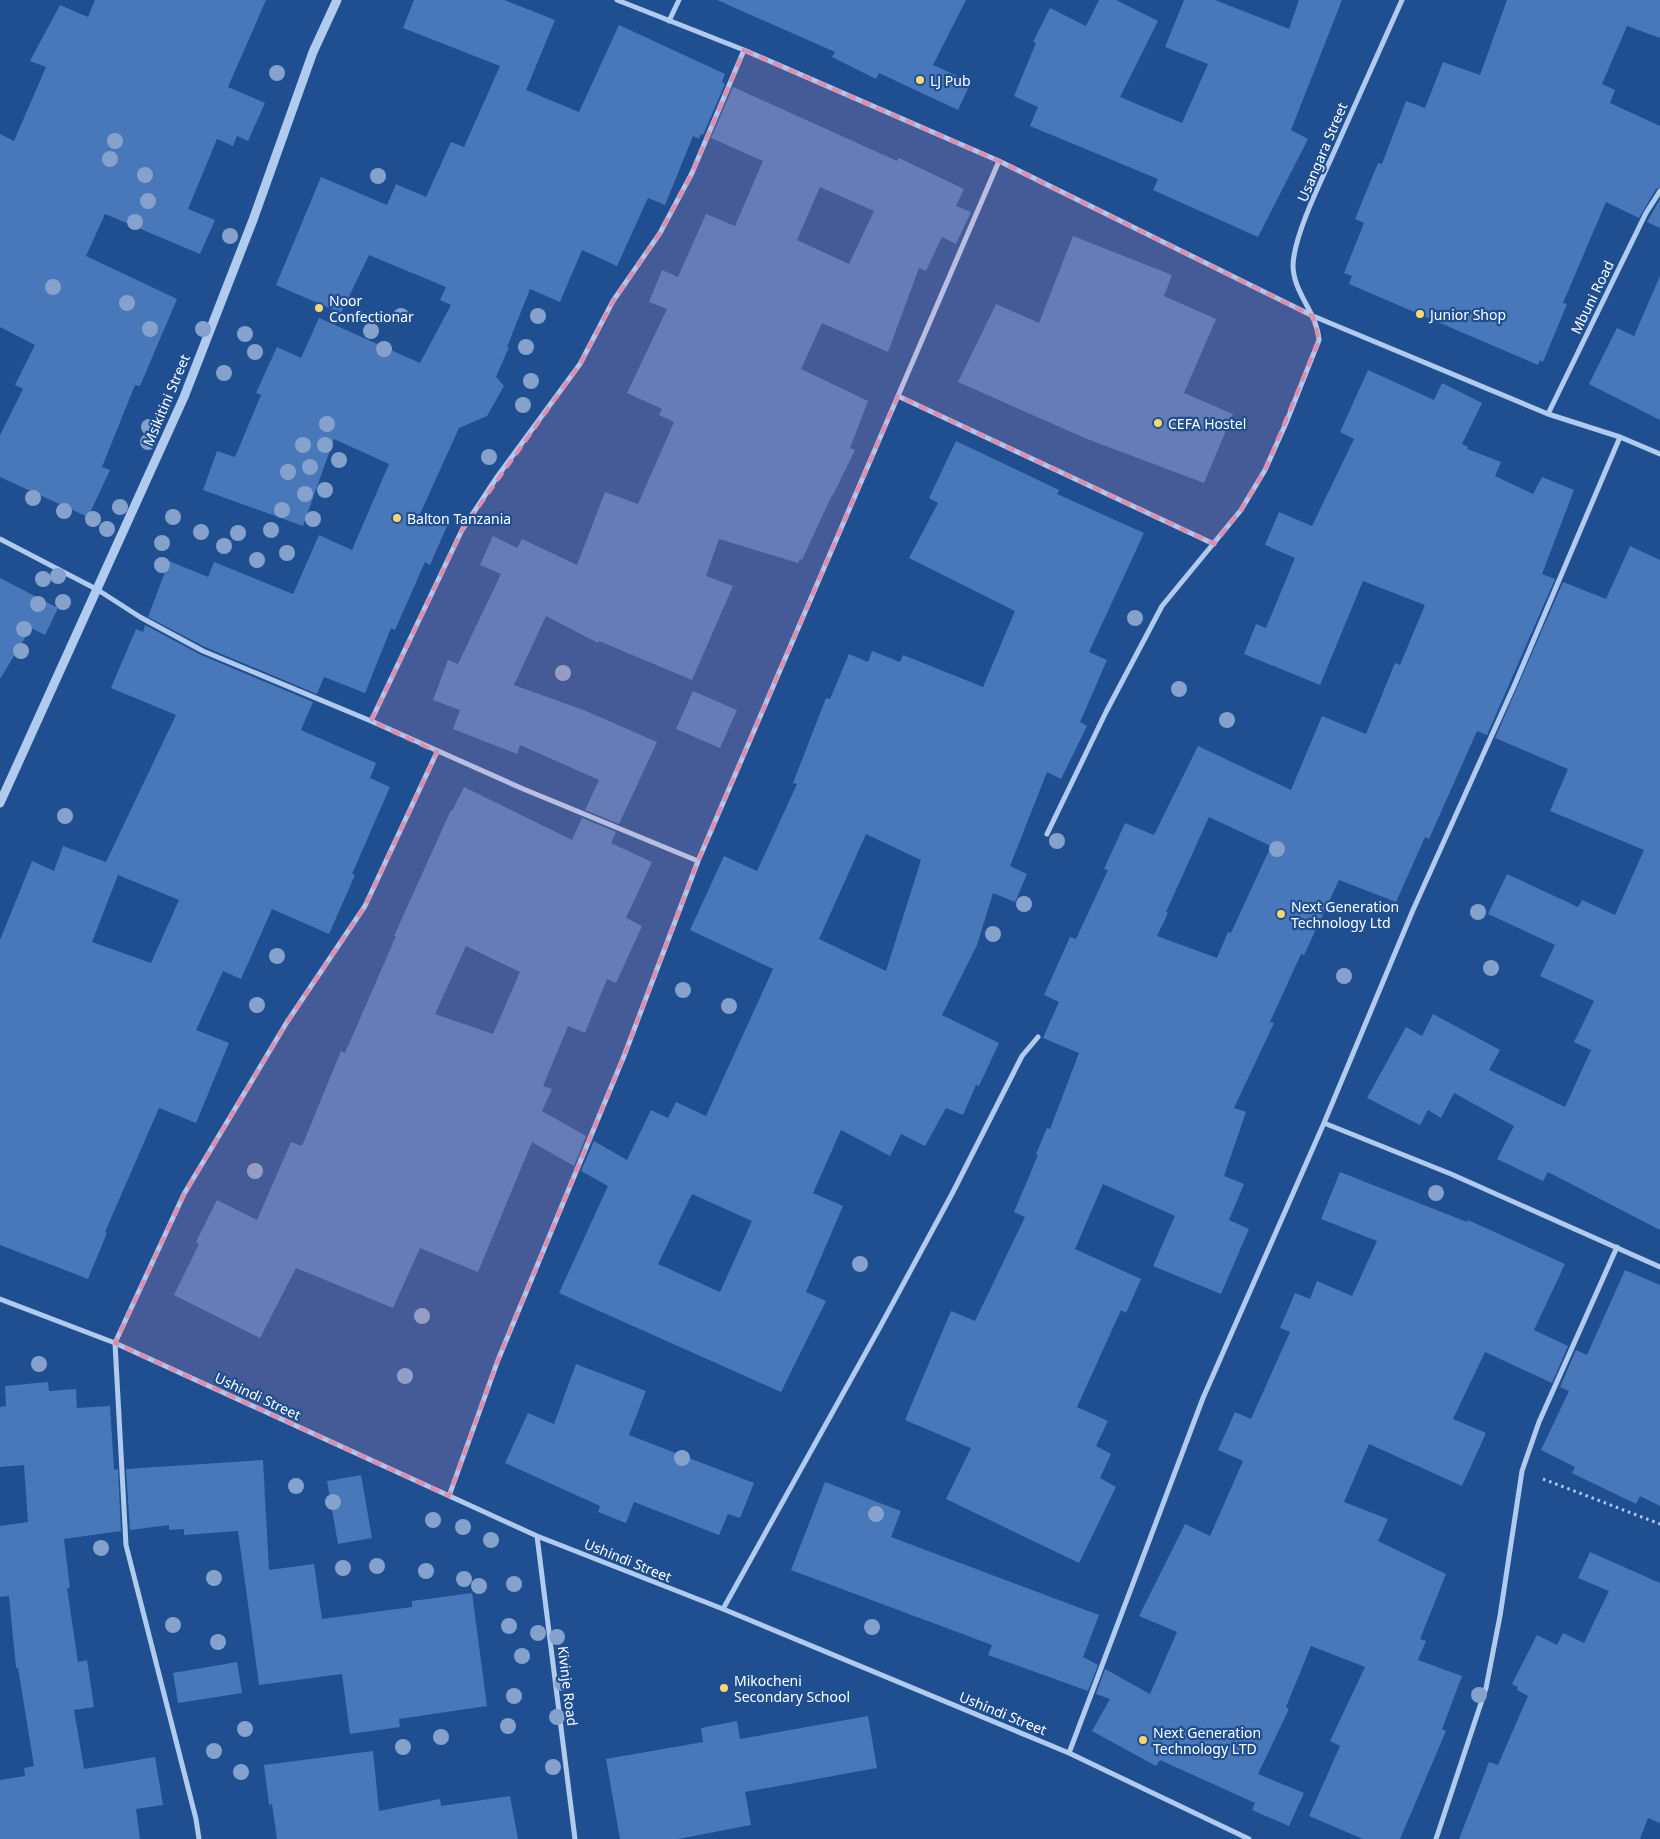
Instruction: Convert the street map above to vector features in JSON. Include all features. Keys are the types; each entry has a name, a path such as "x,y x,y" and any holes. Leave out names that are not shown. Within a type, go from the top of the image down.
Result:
{"street":[{"name":"Msikitini Street","path":"0,803 184,397 253,220 313,52 338,0"},
{"path":"617,0 744,50 999,161 1312,316 1548,414 1620,437 1660,454"},
{"path":"669,21 679,0"},
{"name":"Usangara Street","path":"1047,834 1106,712 1162,606 1241,510 1260,478 1286,423 1319,340 1319,331 1297,288 1293,266 1295,250 1314,196 1402,0"},
{"path":"371,721 462,530 497,477 580,364 613,301 660,233 692,173 744,50"},
{"path":"449,1496 498,1360 624,1056 698,861 999,161"},
{"name":"Mbuni Road","path":"1548,414 1646,213 1660,191"},
{"path":"898,396 1214,544"},
{"path":"1069,1753 1203,1398 1324,1123 1413,910 1514,686 1620,437"},
{"path":"0,538 98,590 140,617 203,651 371,721 437,752 698,861"},
{"path":"199,1839 196,1819 126,1545 114,1343 184,1194 287,1022 365,906 437,752"},
{"path":"723,1610 954,1192 1022,1056 1038,1037"},
{"path":"1324,1123 1451,1174 1660,1267"},
{"path":"1436,1839 1486,1688 1500,1616 1522,1471 1539,1422 1617,1247"},
{"name":"Ushindi Street","path":"0,1299 114,1343 537,1536 723,1610 1069,1753 1249,1839"},
{"name":"Kivinje Road","path":"537,1536 575,1839"}],"path":[{"path":"1522,1471 1660,1524"}],"highlighted area":[{"path":"744,50 999,161 1313,316 1319,340 1265,470 1241,510 1214,544 898,396 698,861 624,1056 498,1360 449,1496 115,1343 184,1194 287,1022 365,906 437,752 371,721 462,530 580,364 613,301 660,233 692,173"}],"building":[{"path":"95,0 266,0 228,87 265,103 248,141 237,136 233,146 217,139 188,209 215,220 200,254 105,214 86,256 177,299 140,386 135,385 102,467 110,470 88,517 0,477 0,435 23,389 15,385 35,345 0,327 0,134 14,141 46,67 30,61 60,5 88,17"},
{"path":"414,0 504,0 555,20 526,90 579,112 619,25 725,74 722,82 725,84 703,135 701,134 699,139 693,136 665,205 648,198 617,266 582,250 560,302 530,289 496,377 504,386 487,416 459,428 420,514 447,526 430,565 425,562 395,630 391,628 365,693 324,677 317,694 205,647 148,617 169,561 208,577 214,562 293,594 319,535 352,550 389,464 334,439 303,526 203,490 217,451 235,457 261,395 256,393 277,347 301,358 319,318 420,363 451,305 440,300 446,287 369,255 341,313 276,285 321,177 387,205 396,184 426,197 451,142 464,147 500,66 403,28"},
{"path":"717,0 966,0 933,65 971,82 958,110 879,73 876,79 832,57 835,52"},
{"path":"1099,0 1116,0 1158,21 1120,97 1182,123 1208,64 1165,47 1184,0 1215,0 1289,29 1299,0 1342,0 1291,130 1308,139 1258,237 1153,190 1158,179 1030,126 1038,107 1014,96 1036,43 1033,42 1050,8 1086,26"},
{"path":"1507,0 1660,0 1660,38 1627,26 1602,84 1615,90 1610,103 1660,126 1660,187 1656,189 1639,218 1606,202 1563,303 1567,304 1543,362 1540,360 1538,365 1349,284 1352,276 1344,273 1364,223 1355,219 1378,163 1382,164 1406,101 1425,108 1443,62 1480,75"},
{"path":"733,87 897,161 899,158 964,189 956,206 971,212 956,244 942,237 926,271 919,268 888,352 822,323 801,369 868,401 850,448 855,450 802,560 800,559 798,563 719,539 706,576 733,586 692,680 599,641 598,643 546,616 514,685 586,711 657,742 619,824 585,810 599,780 520,745 517,754 453,729 460,710 433,700 448,660 458,664 501,574 480,565 493,536 517,548 522,539 577,565 605,492 638,504 674,422 659,415 662,409 627,393 667,309 649,302 662,270 678,277 706,214 735,226 763,161 711,138","holes":["820,187 874,211 849,264 797,240"]},
{"path":"1660,199 1660,228 1647,222"},
{"path":"1073,236 1172,275 1164,296 1216,319 1184,393 1233,414 1204,483 1087,439 958,382 996,304 1039,323"},
{"path":"1660,276 1660,420 1589,384 1617,328 1634,336"},
{"path":"1368,370 1434,400 1442,383 1482,403 1462,444 1468,447 1467,449 1501,462 1495,476 1533,494 1542,477 1574,490 1542,574 1555,579 1487,735 1477,731 1429,839 1425,837 1396,902 1339,880 1304,955 1301,954 1270,1022 1274,1023 1234,1108 1246,1112 1224,1176 1244,1184 1229,1220 1249,1229 1221,1294 1153,1266 1175,1216 1103,1184 1075,1249 1141,1279 1126,1313 1121,1310 1077,1407 1108,1421 1096,1446 1111,1454 1100,1478 1116,1487 1079,1563 946,1499 971,1448 905,1420 951,1311 975,1321 1025,1217 1014,1212 1047,1128 1050,1129 1079,1053 1043,1038 1059,1002 1044,995 1070,937 1076,939 1108,870 1104,869 1125,823 1154,835 1198,746 1291,790 1322,716 1366,734 1395,663 1400,665 1425,605 1363,581 1320,685 1244,654 1256,624 1266,628 1295,558 1265,545 1279,512 1312,526 1354,439 1340,432","holes":["1209,817 1271,846 1231,933 1228,932 1217,958 1157,936"]},
{"path":"956,441 1059,490 1057,494 1144,533 1089,652 1107,660 1080,722 1087,726 1061,779 1047,772 1010,866 1027,874 1015,902 993,893 977,945 942,1015 999,1043 979,1086 976,1085 963,1115 946,1108 925,1146 901,1134 890,1156 841,1130 813,1193 843,1206 806,1292 826,1301 781,1392 559,1293 608,1186 581,1171 594,1141 627,1160 651,1110 668,1118 676,1102 706,1116 773,969 690,930 724,856 757,871 797,784 793,783 826,698 830,699 849,654 868,662 872,651 900,662 903,655 983,687 1015,611 909,558 938,503 929,498","holes":["866,834 921,860 886,971 819,939","692,1194 752,1221 720,1292 658,1264"]},
{"path":"1630,546 1660,560 1660,1230 1548,1172 1543,1181 1497,1159 1514,1126 1454,1093 1441,1118 1428,1110 1420,1125 1367,1098 1406,1027 1422,1036 1433,1014 1500,1050 1489,1070 1565,1107 1591,1050 1574,1042 1594,1001 1540,976 1555,945 1488,914 1507,874 1578,907 1582,900 1615,915 1644,850 1550,811 1568,769 1495,738 1563,582 1606,599"},
{"path":"0,578 58,608 45,635 31,628 0,679"},
{"path":"145,625 201,655 313,702 301,730 376,763 370,778 390,787 352,874 355,875 329,934 272,909 241,979 223,971 196,1030 229,1043 196,1123 159,1108 105,1232 107,1233 88,1279 0,1245 0,940 32,861 54,871 63,846 106,862 176,715 111,688 136,629 143,632","holes":["118,875 179,900 151,963 92,942"]},
{"path":"693,691 737,710 720,748 676,729"},
{"path":"464,787 572,840 582,818 616,832 611,843 652,862 626,918 642,926 616,983 607,979 585,1033 568,1026 543,1086 552,1089 542,1111 586,1136 574,1166 532,1142 478,1272 420,1248 393,1308 296,1268 260,1338 174,1295 199,1244 196,1242 217,1200 257,1220 291,1142 302,1146 341,1051 345,1053 396,936 394,936","holes":["466,946 520,972 493,1034 435,1014"]},
{"path":"1340,1172 1467,1222 1468,1220 1565,1264 1534,1330 1568,1346 1552,1383 1485,1352 1453,1419 1486,1433 1462,1486 1369,1444 1344,1502 1388,1519 1378,1541 1446,1574 1420,1639 1426,1641 1418,1660 1462,1676 1442,1729 1446,1731 1400,1839 1363,1839 1309,1816 1340,1746 1330,1741 1365,1667 1311,1646 1286,1707 1289,1709 1258,1774 1304,1793 1289,1826 1252,1810 1255,1803 1160,1760 1156,1766 1092,1731 1110,1699 1096,1694 1105,1669 1150,1694 1177,1632 1139,1616 1185,1524 1210,1536 1243,1461 1218,1450 1235,1412 1251,1419 1290,1332 1280,1328 1295,1293 1310,1299 1317,1281 1352,1296 1377,1241 1321,1219"},
{"path":"1625,1270 1660,1285 1660,1506 1640,1496 1636,1504 1572,1473 1575,1467 1541,1450 1569,1391 1560,1387 1576,1350 1587,1355"},
{"path":"576,1364 646,1391 629,1435 754,1483 740,1518 728,1514 719,1535 634,1502 626,1523 598,1512 600,1506 505,1463 528,1413 554,1424"},
{"path":"48,1382 49,1391 76,1389 77,1408 110,1406 114,1470 118,1469 121,1531 64,1539 70,1588 67,1588 78,1662 87,1660 94,1707 74,1710 84,1769 155,1757 163,1805 136,1809 140,1839 0,1839 0,1780 25,1776 24,1768 34,1766 18,1668 16,1668 9,1596 0,1597 0,1526 28,1522 24,1465 0,1467 0,1407 6,1406 5,1386"},
{"path":"263,1460 269,1570 314,1564 322,1619 412,1607 412,1601 472,1593 487,1706 399,1719 400,1727 350,1734 342,1674 259,1685 238,1531 184,1535 184,1529 169,1530 169,1525 130,1530 126,1469"},
{"path":"361,1475 372,1538 338,1544 327,1481"},
{"path":"825,1482 901,1511 891,1537 1099,1615 1083,1657 1098,1665 1088,1691 988,1655 992,1645 791,1570"},
{"path":"1590,1552 1660,1583 1660,1823 1648,1818 1640,1839 1459,1839 1489,1762 1498,1765 1528,1696 1517,1690 1518,1687 1512,1684 1537,1635 1557,1645 1563,1633 1584,1643 1609,1591 1578,1578"},
{"path":"237,1662 242,1693 178,1703 173,1673"},
{"path":"868,1716 877,1768 745,1792 751,1825 678,1839 620,1839 606,1759 703,1742 701,1728 737,1721 740,1739"},
{"path":"373,1751 379,1811 440,1799 441,1806 510,1796 518,1839 277,1839 272,1804 269,1805 264,1765"}],"place":[{"name":"LJ Pub","path":"920,80"},
{"name":"Noor Confectionar","path":"319,308"},
{"name":"Junior Shop","path":"1420,314"},
{"name":"CEFA Hostel","path":"1158,423"},
{"name":"Balton Tanzania","path":"397,518"},
{"name":"Next Generation Technology Ltd","path":"1281,914"},
{"name":"Mikocheni Secondary School","path":"724,1688"},
{"name":"Next Generation Technology LTD","path":"1143,1740"}]}
